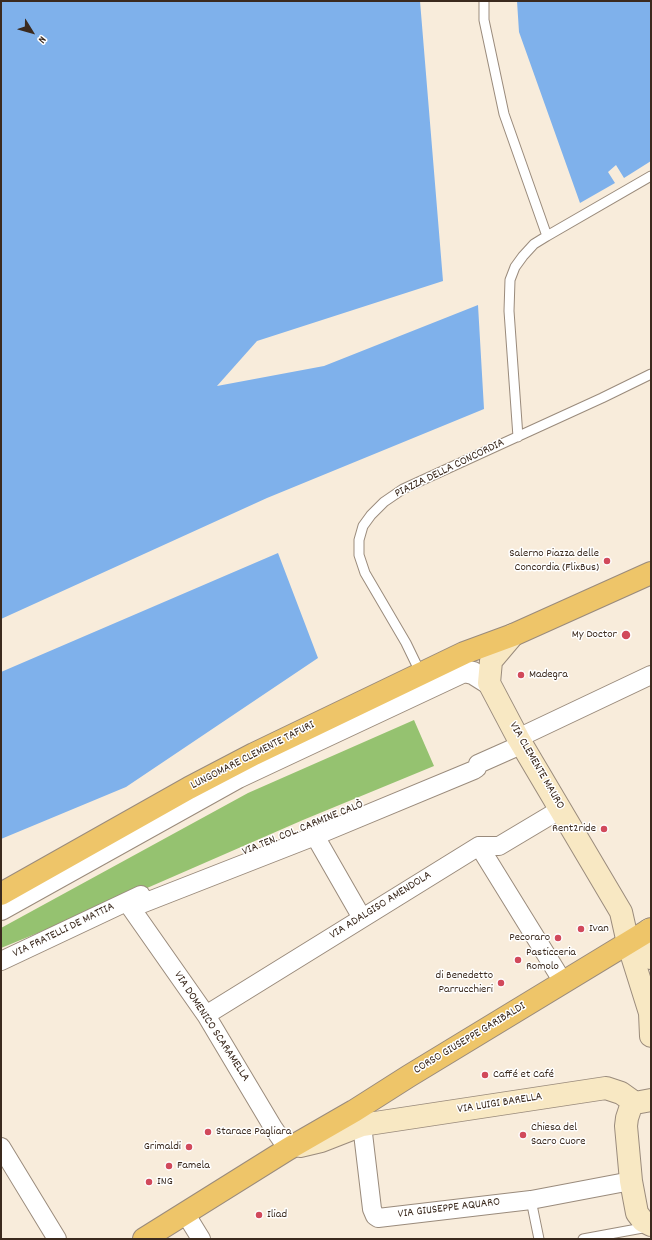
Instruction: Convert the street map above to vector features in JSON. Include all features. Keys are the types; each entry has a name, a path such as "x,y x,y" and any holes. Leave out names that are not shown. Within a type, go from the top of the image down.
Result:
{"main road":[{"path":"489,683 490,661 513,635 651,573"},
{"name":"LUNGOMARE CLEMENTE TAFURI","path":"1,894 189,788 254,754 464,653 513,635"},
{"name":"VIA CLEMENTE MAURO","path":"489,683 521,741 621,912 628,943 650,1013 651,1036"},
{"name":"CORSO GIUSEPPE GARIBALDI","path":"144,1239 288,1149 358,1118 563,982 628,943 650,943"},
{"name":"VIA LUIGI BARELLA","path":"358,1118 606,1088 643,1102"},
{"path":"643,1102 630,1106 626,1118 631,1182 637,1214 642,1221 651,1225"}],"street":[{"name":"LUNGOMARE CLEMENTE TAFURI","path":"1,909 238,777 464,671 473,673 489,683"},
{"name":"VIA TEN. COL. CARMINE CALÒ","path":"129,904 315,836 474,770 477,768 478,764 651,675"},
{"name":"VIA TEN. COL. CARMINE CALÒ","path":"129,904 472,761 475,761 478,764"},
{"path":"479,846 499,846 561,809"},
{"path":"315,836 362,918"},
{"path":"479,846 563,982"},
{"name":"VIA ADALGISO AMENDOLA","path":"206,1015 479,846"},
{"name":"VIA FRATELLI DE MATTIA","path":"1,961 129,904"},
{"name":"VIA DOMENICO SCARAMELLA","path":"129,904 206,1015 288,1149"},
{"name":"VIA GIUSEPPE AQUARO","path":"358,1118 372,1209 375,1216 378,1218 530,1200 631,1182"},
{"path":"1,1147 57,1239"},
{"path":"185,1213 201,1239"}],"lane":[{"path":"484,1 484,20 504,114 547,236"},
{"path":"518,437 509,312 510,280 515,267 522,256 534,244 651,176"},
{"name":"PIAZZA DELLA CONCORDIA","path":"421,674 406,643 365,573 359,555 359,540 363,526 384,502 403,489 518,437 651,374"},
{"path":"530,1200 539,1239"},
{"path":"583,1239 651,1225"}],"green space":[{"path":"414,720 434,766 303,820 131,895 1,948 1,928 248,793"}],"water":[{"path":"1,1 420,1 443,281 257,341 217,386 324,366 478,305 484,409 267,498 1,619"},
{"path":"517,1 651,1 651,161 624,178 616,165 608,172 615,183 580,203 519,32"},
{"path":"278,553 318,658 126,787 1,839 1,672"}],"place":[{"name":"Salerno Piazza delle Concordia (FlixBus)","path":"607,561"},
{"name":"My Doctor","path":"626,635"},
{"name":"Madegra","path":"521,675"},
{"name":"Rent2ride","path":"604,829"},
{"name":"Ivan","path":"581,929"},
{"name":"Pecoraro","path":"558,938"},
{"name":"Pasticceria Romolo","path":"518,960"},
{"name":"di Benedetto Parrucchieri","path":"501,983"},
{"name":"Caffé et Café","path":"485,1075"},
{"name":"Starace Pagliara","path":"208,1132"},
{"name":"Chiesa del Sacro Cuore","path":"523,1135"},
{"name":"Grimaldi","path":"189,1147"},
{"name":"Famela","path":"169,1166"},
{"name":"ING","path":"149,1182"},
{"name":"Iliad","path":"259,1215"}]}
